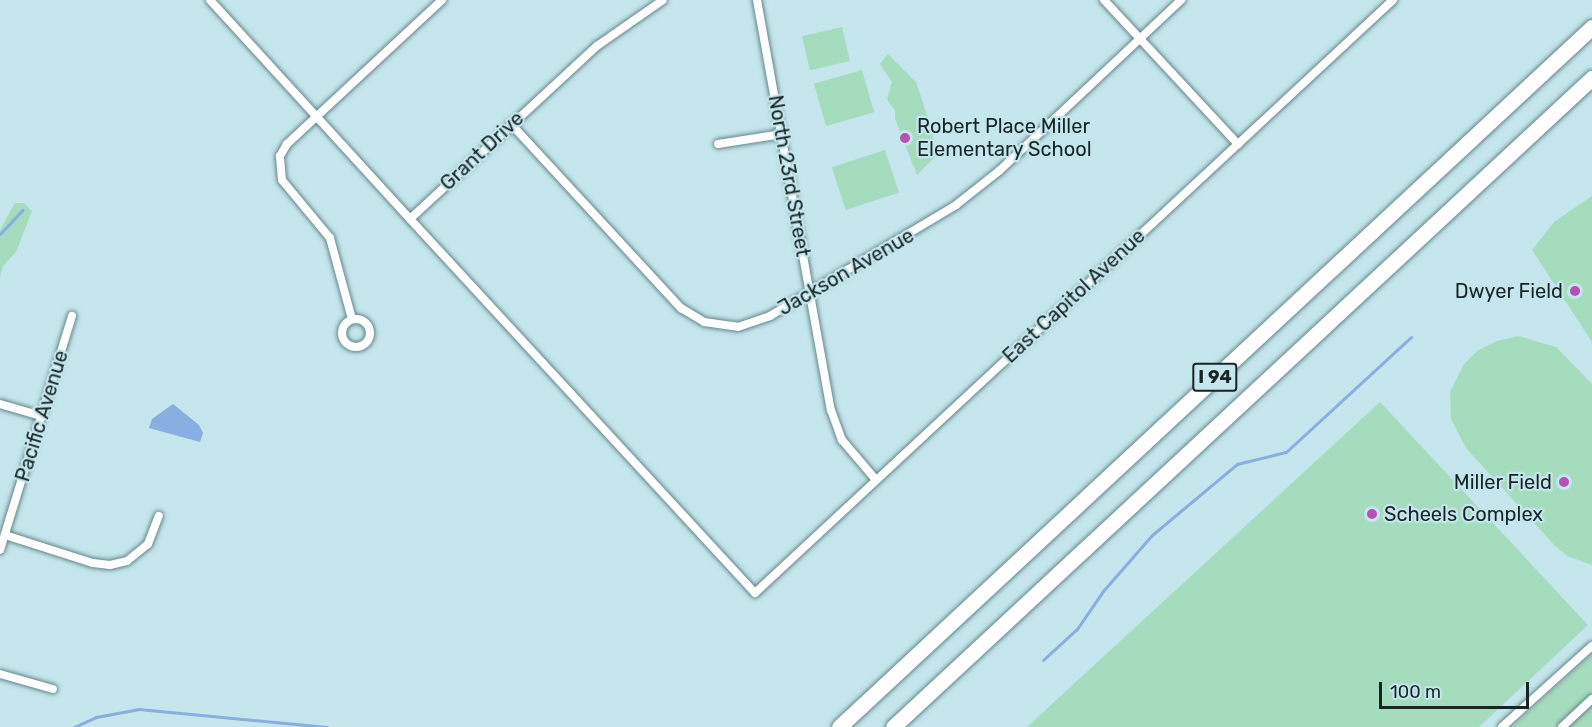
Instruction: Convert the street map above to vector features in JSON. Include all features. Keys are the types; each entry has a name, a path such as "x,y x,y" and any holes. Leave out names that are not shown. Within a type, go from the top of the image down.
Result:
{"highway":[{"name":"I 94","path":"839,727 1592,27"},
{"name":"I 94","path":"893,727 1592,78"}],"street":[{"path":"352,319 330,238 279,172 283,150 442,0"},
{"name":"Grant Drive","path":"410,219 597,46 663,0"},
{"name":"North 23rd Street","path":"757,0 834,420 848,449 876,480"},
{"path":"1104,0 1238,144"},
{"name":"Jackson Avenue","path":"511,124 692,315 716,325 738,327 761,321 911,235 971,194 1181,0"},
{"name":"East Capitol Avenue","path":"410,219 755,593 1393,0"},
{"path":"214,2 410,219"},
{"path":"718,144 782,134"},
{"name":"Pacific Avenue","path":"0,550 72,316"},
{"path":"0,404 41,416"},
{"path":"5,535 110,565 127,561 148,544 159,516"},
{"path":"1502,727 1592,646"},
{"path":"0,674 53,689"},
{"path":"1562,727 1592,699"}],"green space":[{"path":"842,27 850,61 810,70 802,36"},
{"path":"888,54 916,82 930,124 937,155 917,175 895,119 895,110 887,100 892,82 880,64"},
{"path":"862,70 874,112 826,126 814,84"},
{"path":"885,150 899,193 846,210 832,167"},
{"name":"Dwyer Field","path":"1592,196 1592,342 1532,250 1554,222"},
{"path":"15,203 24,203 32,211 16,252 3,266 0,277 0,230"},
{"path":"1518,336 1556,347 1592,384 1592,565 1567,556 1555,546 1466,448 1451,419 1450,392 1464,364 1477,351 1497,341"},
{"name":"Scheels Complex","path":"1380,402 1588,625 1479,727 1027,727"},
{"path":"1592,654 1592,727 1512,727"}],"water":[{"path":"173,404 199,425 203,433 200,442 149,428 152,419"}],"waterway":[{"path":"0,234 22,210"},
{"path":"1043,660 1077,629 1103,591 1152,535 1237,464 1286,452 1411,337"},
{"path":"74,727 96,717 139,709 327,727"}],"place":[{"name":"Robert Place Miller Elementary School","path":"905,138"},
{"name":"Dwyer Field","path":"1575,291"},
{"name":"Miller Field","path":"1564,482"},
{"name":"Scheels Complex","path":"1372,514"}]}
